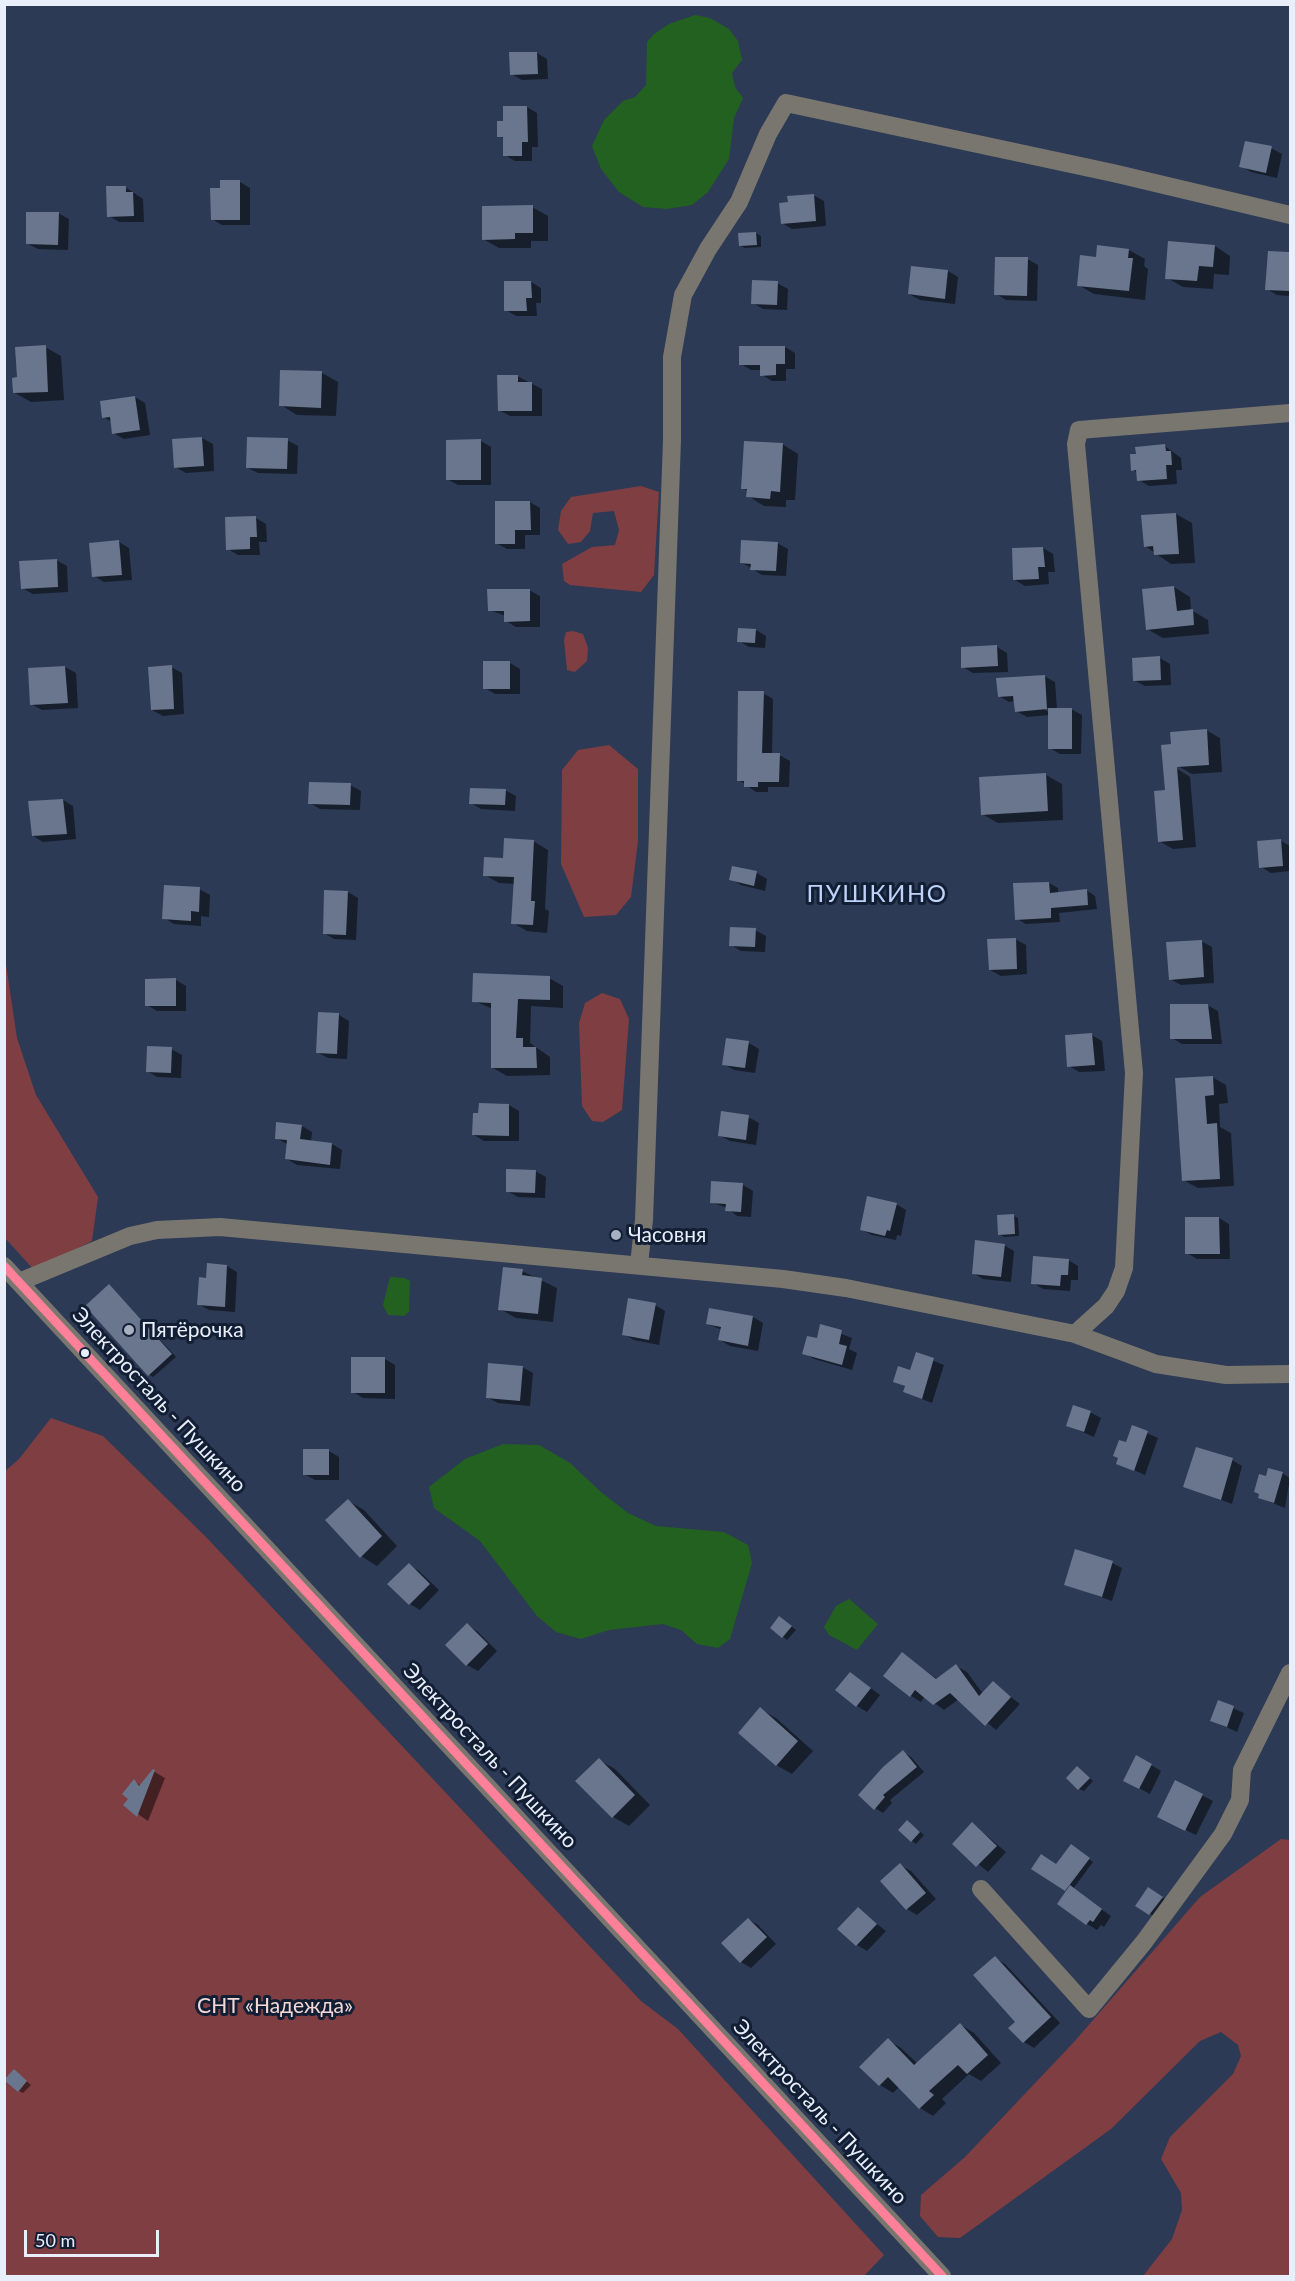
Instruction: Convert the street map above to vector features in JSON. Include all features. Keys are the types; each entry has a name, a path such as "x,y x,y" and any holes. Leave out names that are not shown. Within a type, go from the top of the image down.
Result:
{"street":[{"path":"639,1264 644,1220 672,440 672,357 683,295 708,249 739,202 768,134 786,103 1113,173 1290,215"},
{"path":"1075,1334 1107,1306 1116,1291 1124,1268 1134,1074 1076,444 1079,430 1290,413"},
{"path":"20,1282 130,1236 157,1230 220,1227 639,1264 846,1288 1075,1334 1156,1364 1226,1375 1290,1374"},
{"name":"Электросталь - Пушкино","path":"4,1266 942,2277"},
{"path":"981,1888 1089,2010 1144,1942 1223,1834 1240,1800 1242,1770 1290,1673"}],"green space":[{"path":"641,486 659,492 654,575 641,592 570,585 564,581 562,564 592,547 615,545 619,530 614,511 593,513 590,531 581,542 568,544 558,530 561,511 571,497"},
{"path":"573,631 583,634 588,648 587,661 575,672 567,670 564,640 566,632"},
{"path":"609,745 638,769 638,841 631,897 616,915 584,917 561,864 562,770 578,750"},
{"path":"4,951 17,1038 36,1095 98,1197 92,1241 34,1270 5,1238"},
{"path":"602,993 620,999 629,1019 622,1110 603,1122 592,1121 582,1106 579,1023 585,1003"},
{"name":"СНТ «Надежда»","path":"51,1418 103,1436 207,1538 641,2001 678,2029 884,2255 864,2276 5,2276 4,1472 19,1459"},
{"path":"1281,1839 1290,1840 1290,2276 1143,2276 1172,2239 1182,2210 1181,2193 1161,2159 1170,2137 1233,2074 1241,2056 1238,2045 1221,2032 1200,2041 1111,2129 960,2238 938,2237 920,2216 921,2195 965,2157 1073,2043 1200,1897"}],"shaded area":[{"path":"695,15 710,18 729,29 738,41 742,60 732,73 735,87 743,98 734,118 729,159 708,192 692,205 667,209 643,207 619,192 601,169 592,146 604,120 623,101 635,97 646,85 647,42 669,24"},
{"path":"390,1277 405,1278 410,1281 409,1312 404,1316 388,1315 383,1305"},
{"path":"503,1444 539,1445 570,1463 628,1513 656,1526 724,1532 748,1545 752,1563 730,1639 718,1648 697,1644 681,1630 663,1624 609,1630 581,1639 556,1632 537,1616 480,1541 434,1508 429,1487 465,1459"},
{"path":"849,1599 878,1624 857,1650 829,1635 824,1627 836,1606"}],"building":[{"path":"509,52 537,52 538,74 510,75"},
{"path":"503,106 527,106 528,142 522,142 522,156 503,156 503,137 497,137 497,121 503,121"},
{"path":"1245,141 1272,146 1266,173 1239,167"},
{"path":"220,180 240,180 240,220 211,220 210,188 220,188"},
{"path":"106,186 126,186 126,192 133,192 134,216 107,217"},
{"path":"814,194 816,221 781,224 779,203 788,202 787,196"},
{"path":"533,205 533,233 515,233 515,239 482,240 482,206"},
{"path":"26,212 59,212 58,245 26,244"},
{"path":"756,232 757,245 739,246 738,233"},
{"path":"1168,241 1215,245 1213,267 1199,266 1197,281 1165,279"},
{"path":"1097,245 1129,249 1128,258 1133,258 1129,291 1077,286 1080,255 1096,257"},
{"path":"1268,251 1290,252 1290,291 1265,290"},
{"path":"995,257 1028,257 1027,296 994,295"},
{"path":"911,266 948,270 945,299 908,294"},
{"path":"752,280 778,281 777,305 751,304"},
{"path":"504,281 531,281 532,298 526,298 527,311 504,311"},
{"path":"46,345 48,392 13,393 12,378 17,377 15,347"},
{"path":"739,346 785,346 785,364 776,364 776,375 760,376 760,365 739,365"},
{"path":"280,370 322,371 321,408 279,406"},
{"path":"497,375 518,375 518,382 532,382 532,411 498,411"},
{"path":"135,396 140,430 112,434 110,417 102,418 100,401"},
{"path":"202,437 204,466 174,468 172,439"},
{"path":"247,437 288,438 287,469 246,468"},
{"path":"481,439 481,480 446,480 446,440"},
{"path":"744,441 783,443 780,492 771,491 770,499 746,497 747,489 741,489"},
{"path":"1165,444 1166,451 1171,451 1172,465 1166,465 1167,479 1137,481 1136,470 1131,471 1130,454 1136,454 1135,447"},
{"path":"495,501 530,501 531,530 515,530 515,544 495,544"},
{"path":"1176,513 1179,554 1154,555 1153,546 1144,547 1141,515"},
{"path":"256,516 257,537 250,537 250,549 226,550 225,517"},
{"path":"119,540 122,575 92,577 89,543"},
{"path":"741,540 778,542 776,571 750,570 751,564 740,563"},
{"path":"1043,547 1045,567 1038,567 1039,579 1013,580 1012,548"},
{"path":"57,559 58,587 21,589 19,561"},
{"path":"1174,586 1177,611 1193,609 1194,625 1146,630 1142,589"},
{"path":"487,589 530,589 530,621 504,622 504,611 488,611"},
{"path":"738,628 756,629 755,643 737,642"},
{"path":"997,645 998,666 961,668 961,647"},
{"path":"1160,656 1161,680 1133,681 1132,658"},
{"path":"483,661 510,661 510,689 483,689"},
{"path":"172,665 174,709 151,710 148,667"},
{"path":"65,666 68,703 30,705 28,668"},
{"path":"1045,675 1047,709 1015,712 1013,696 998,697 996,678"},
{"path":"738,691 764,691 762,753 780,753 779,782 758,782 758,787 744,787 744,781 737,781"},
{"path":"1048,708 1072,708 1072,749 1048,749"},
{"path":"1207,729 1209,765 1177,767 1183,840 1158,842 1154,791 1165,790 1161,745 1171,744 1170,732"},
{"path":"1046,773 1048,811 981,815 979,777"},
{"path":"309,782 351,783 350,805 308,804"},
{"path":"470,788 506,789 505,805 469,804"},
{"path":"63,799 67,834 32,836 28,801"},
{"path":"504,838 534,840 531,901 535,901 533,925 511,924 514,877 483,876 484,857 503,858"},
{"path":"1281,839 1283,866 1259,868 1257,841"},
{"path":"732,866 757,871 754,886 729,880"},
{"path":"1049,882 1050,893 1087,889 1088,905 1051,908 1051,918 1015,920 1013,883"},
{"path":"164,885 200,887 199,912 191,911 191,921 162,919"},
{"path":"324,890 348,891 346,935 323,934"},
{"path":"730,927 756,928 755,947 729,946"},
{"path":"1016,938 1017,969 989,970 987,939"},
{"path":"1202,940 1204,977 1169,980 1166,942"},
{"path":"473,973 550,976 550,1000 518,999 516,1038 523,1038 523,1047 536,1047 537,1068 491,1068 491,1003 472,1002"},
{"path":"176,978 176,1006 145,1006 145,979"},
{"path":"1170,1004 1208,1004 1212,1039 1170,1039"},
{"path":"318,1012 339,1013 337,1054 316,1053"},
{"path":"1092,1033 1095,1065 1067,1067 1065,1035"},
{"path":"726,1038 749,1041 745,1068 722,1065"},
{"path":"147,1046 172,1047 171,1073 146,1072"},
{"path":"1213,1076 1214,1095 1205,1096 1207,1124 1217,1123 1220,1179 1182,1181 1175,1078"},
{"path":"479,1103 509,1104 509,1136 472,1135 473,1113 478,1113"},
{"path":"721,1111 749,1115 746,1140 718,1136"},
{"path":"276,1122 302,1125 300,1139 332,1143 330,1165 285,1159 287,1140 275,1139"},
{"path":"506,1169 536,1170 535,1193 506,1192"},
{"path":"711,1181 743,1183 741,1212 725,1211 726,1204 710,1203"},
{"path":"867,1196 897,1203 890,1231 887,1230 885,1236 860,1230"},
{"path":"1014,1214 1015,1234 998,1235 997,1215"},
{"path":"1185,1217 1219,1217 1220,1254 1185,1254"},
{"path":"975,1240 1005,1244 1001,1277 972,1274"},
{"path":"1033,1256 1069,1259 1068,1275 1061,1275 1060,1286 1031,1284"},
{"path":"207,1263 227,1265 225,1307 197,1305 199,1277 206,1278"},
{"path":"503,1267 523,1269 522,1275 542,1278 538,1314 498,1310"},
{"name":"Пятёрочка","path":"109,1284 172,1354 148,1376 85,1306"},
{"path":"628,1298 656,1303 649,1340 622,1335"},
{"path":"709,1308 753,1316 748,1346 718,1340 721,1327 706,1324"},
{"path":"820,1324 842,1330 839,1344 847,1346 842,1365 802,1354 807,1336 817,1338"},
{"path":"916,1352 934,1358 922,1399 903,1392 905,1386 893,1382 898,1366 910,1370"},
{"path":"351,1357 385,1357 385,1393 351,1393"},
{"path":"488,1363 523,1366 520,1401 486,1398"},
{"path":"1073,1405 1091,1411 1084,1432 1066,1426"},
{"path":"1132,1425 1148,1431 1134,1471 1116,1464 1118,1458 1113,1456 1119,1440 1126,1442"},
{"path":"1196,1447 1233,1458 1221,1500 1183,1487"},
{"path":"303,1449 329,1449 329,1475 303,1475"},
{"path":"1268,1468 1283,1472 1274,1503 1258,1498 1259,1494 1254,1492 1259,1474 1266,1476"},
{"path":"348,1499 382,1536 360,1558 325,1520"},
{"path":"1075,1549 1113,1561 1102,1597 1064,1585"},
{"path":"409,1563 430,1584 409,1605 387,1584"},
{"path":"779,1616 792,1626 782,1638 770,1628"},
{"path":"467,1623 488,1644 466,1666 445,1645"},
{"path":"902,1652 936,1679 956,1664 979,1696 993,1681 1011,1697 985,1726 950,1693 933,1705 915,1690 910,1697 883,1676"},
{"path":"850,1672 871,1688 856,1707 835,1690"},
{"path":"1218,1700 1234,1706 1227,1727 1210,1721"},
{"path":"760,1707 798,1741 776,1766 738,1733"},
{"path":"903,1750 917,1767 883,1795 885,1797 874,1810 858,1795 883,1767"},
{"path":"1136,1755 1152,1764 1139,1789 1123,1781"},
{"path":"599,1758 635,1795 612,1818 575,1781"},
{"path":"1077,1766 1090,1778 1078,1790 1066,1778"},
{"path":"153,1769 155,1770 137,1817 123,1805 128,1799 122,1794 134,1779 139,1786"},
{"path":"1175,1780 1203,1794 1185,1831 1157,1817"},
{"path":"907,1820 920,1832 911,1842 898,1830"},
{"path":"972,1822 997,1846 976,1867 952,1844"},
{"path":"1071,1844 1090,1858 1065,1891 1031,1869 1041,1854 1056,1864"},
{"path":"900,1863 926,1893 906,1910 880,1881"},
{"path":"1070,1885 1102,1909 1093,1922 1090,1920 1086,1925 1057,1904"},
{"path":"1148,1887 1163,1897 1149,1915 1135,1906"},
{"path":"858,1907 877,1924 856,1946 837,1929"},
{"path":"748,1918 767,1937 740,1963 721,1943"},
{"path":"995,1956 1051,2017 1023,2043 1008,2028 1015,2022 973,1975"},
{"path":"960,2023 988,2055 967,2074 958,2065 929,2091 934,2095 919,2109 888,2077 879,2086 859,2067 888,2038 914,2065"},
{"path":"14,2069 27,2081 18,2092 4,2080"}],"transit line":[{"path":"4,1266 942,2276"}],"place":[{"name":"Часовня","path":"616,1235"},
{"name":"Пятёрочка","path":"129,1330"}],"district":[{"name":"ПУШКИНО","path":"877,894"}]}
